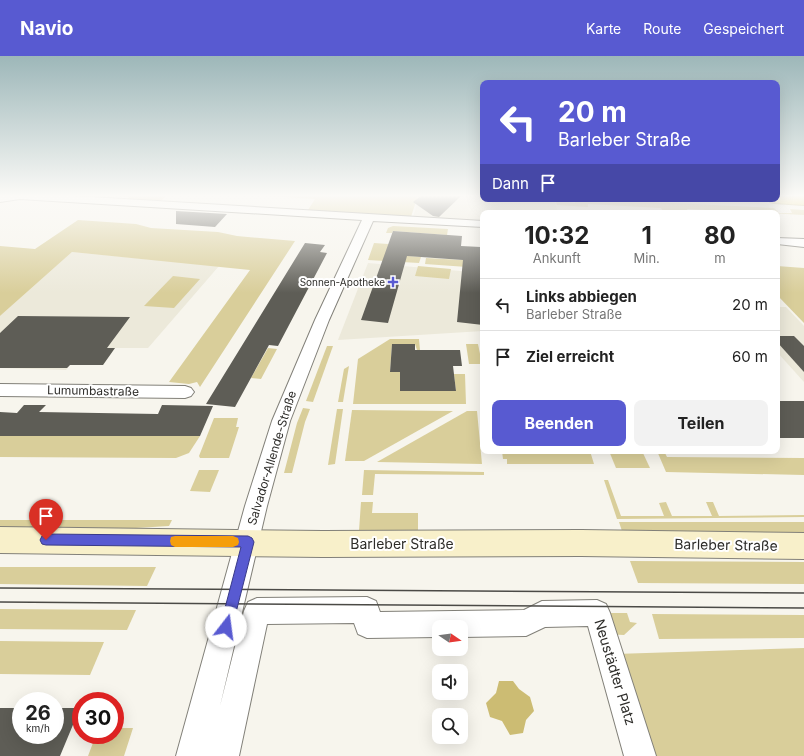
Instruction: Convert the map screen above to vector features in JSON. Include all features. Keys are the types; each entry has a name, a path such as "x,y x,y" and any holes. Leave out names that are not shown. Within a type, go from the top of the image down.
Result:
{"street":[{"name":"Salvador-Allende-Straße","path":"192,756 256,506 288,402 322,320 364,228"},
{"path":"780,241 804,243"},
{"name":"Lumumbastraße","path":"0,390 185,392"},
{"name":"Barleber Straße","path":"0,540 324,544 581,543 804,546"},
{"name":"Neustädter Platz","path":"223,756 257,611 315,610 367,610 367,625 526,623 542,614 597,613 640,756"}],"shaded area":[{"path":"67,228 150,228 218,232 237,236 295,241 200,387 197,382 189,384 169,382 250,270 72,252 0,316 0,246 35,249"},
{"path":"388,228 448,229 447,235 393,231 392,233 386,233"},
{"path":"374,243 388,244 395,255 421,257 419,263 368,260"},
{"path":"72,252 219,266 148,348 115,348 103,365 70,365 66,370 0,368 0,316"},
{"path":"426,258 480,261 480,268 425,264"},
{"path":"368,263 480,273 480,331 338,340"},
{"path":"418,266 451,269 449,279 415,276"},
{"path":"780,266 804,268 804,323 780,298"},
{"path":"173,276 200,279 174,308 144,306"},
{"path":"780,307 786,307 804,326 804,382 780,355"},
{"path":"390,339 419,339 420,350 417,350 415,344 392,344 390,371 400,372 456,391 454,374 465,374 466,404 353,404 358,359"},
{"path":"466,344 478,344 480,364 469,364"},
{"path":"327,346 333,346 313,402 306,401"},
{"path":"268,348 277,349 261,379 251,378"},
{"path":"349,366 343,402 338,402 344,369"},
{"path":"303,408 310,409 305,422 292,473 284,473 297,423"},
{"path":"337,409 343,409 335,464 328,465"},
{"path":"352,410 453,411 364,461 345,461"},
{"path":"467,411 477,411 482,464 377,462"},
{"path":"214,418 238,418 236,427 239,427 229,458 200,458 199,456"},
{"path":"0,436 200,436 189,453 176,458 0,457"},
{"path":"502,454 591,454 594,464 507,464 507,459 503,459"},
{"path":"610,454 643,454 650,468 616,468"},
{"path":"658,454 666,454 667,457 804,458 804,475 666,472"},
{"path":"199,470 219,470 210,492 190,491"},
{"path":"364,470 484,472 484,475 375,474 373,495 362,495"},
{"path":"604,480 608,480 621,516 664,516 659,503 666,502 672,516 712,516 706,502 713,502 719,516 804,515 804,517 617,519"},
{"path":"361,502 373,502 372,513 418,513 418,532 359,531"},
{"path":"0,520 172,520 169,526 136,528 0,528"},
{"path":"619,522 804,522 804,533 622,531"},
{"path":"630,561 804,562 804,584 638,583"},
{"path":"0,567 156,567 147,586 0,584"},
{"path":"0,609 136,610 127,630 0,629"},
{"path":"597,613 627,613 630,622 637,623 624,635 604,634"},
{"path":"652,614 804,615 804,638 659,639"},
{"path":"0,641 104,642 90,675 0,674"},
{"path":"804,648 804,756 652,756 615,654"},
{"path":"499,681 513,681 519,689 530,697 534,711 526,720 523,733 510,735 502,721 490,717 486,703 496,693"},
{"path":"124,728 133,728 124,756 88,756 93,744 124,744"}],"building":[{"path":"393,231 462,236 461,246 480,247 480,325 457,322 463,260 407,256 388,323 361,320"},
{"path":"305,243 325,245 320,252 327,253 278,346 269,345 235,407 206,404"},
{"path":"18,316 130,317 107,348 115,348 103,365 70,365 67,368 0,368 0,333"},
{"path":"780,336 794,336 804,346 804,372 780,345"},
{"path":"392,344 415,344 415,350 460,350 462,366 453,366 456,391 400,391 400,372 390,372"},
{"path":"780,401 804,401 804,438 780,438"},
{"path":"24,405 46,405 39,412 158,414 162,405 213,406 200,436 0,436 0,412 17,413"},
{"path":"0,708 12,708 12,744 64,744 64,708 72,708 72,727 60,756 0,756"}],"tram line":[{"path":"0,588 804,593"},
{"path":"0,602 804,608"}],"slow traffic":[{"path":"175,541 233,542"}],"place":[{"name":"Sonnen-Apotheke","path":"393,282"}],"route":[{"path":"46,540 248,542 226,627"}]}
